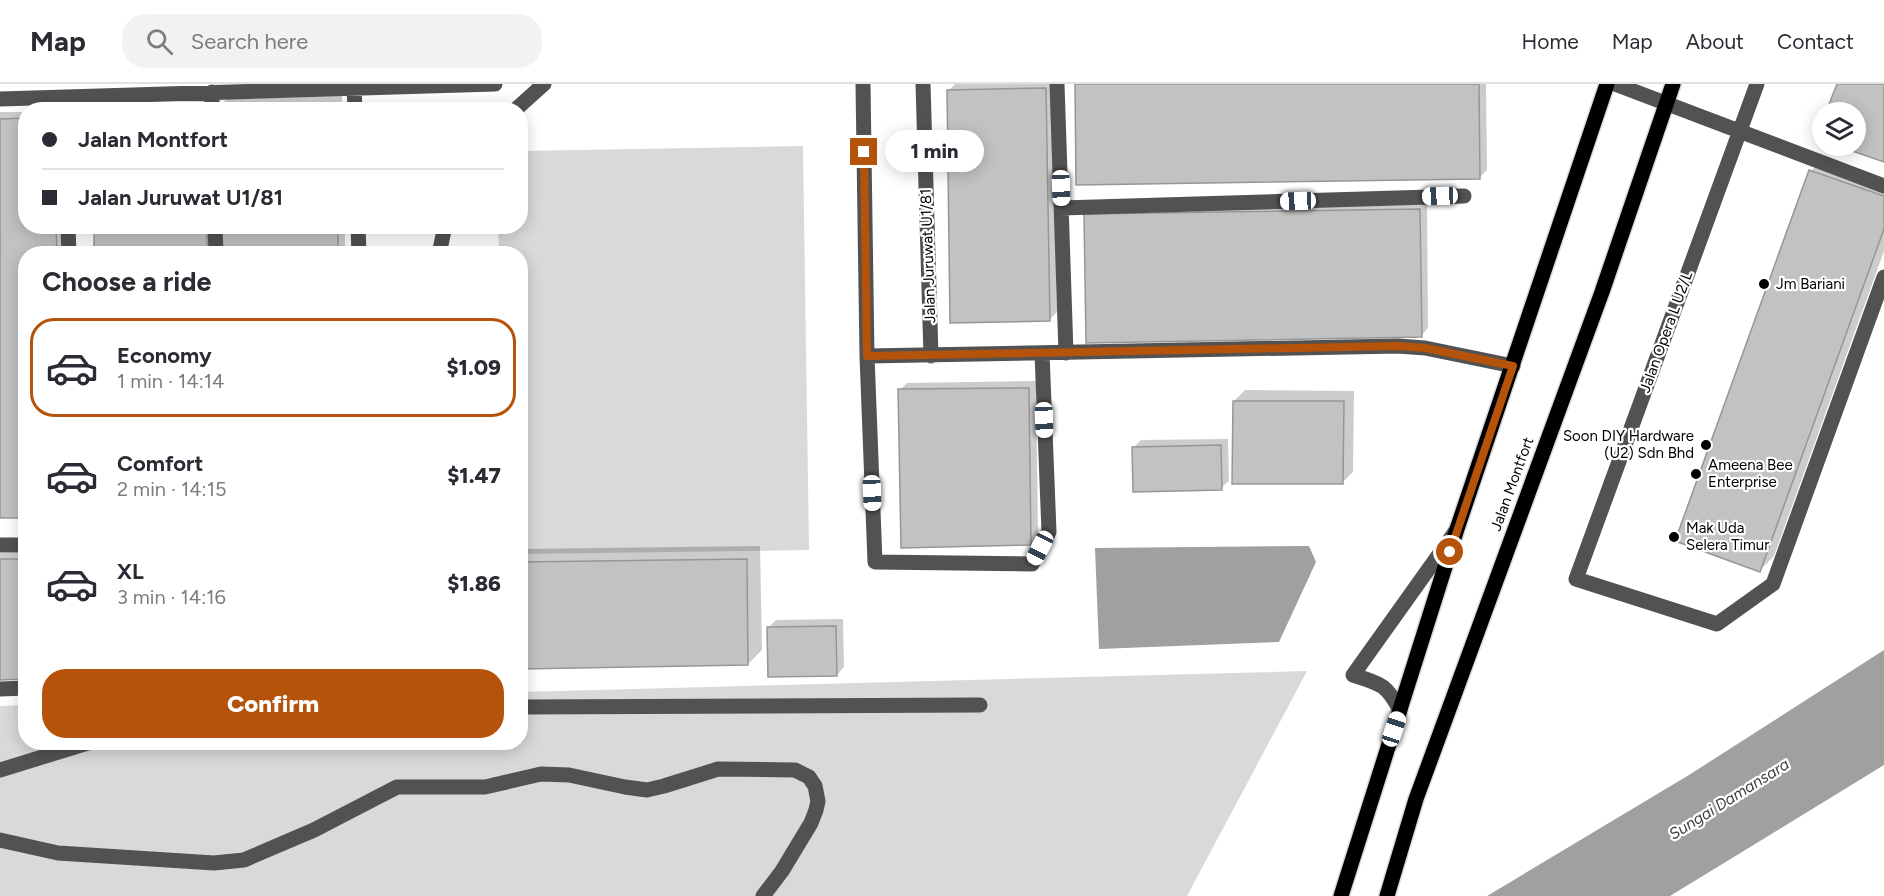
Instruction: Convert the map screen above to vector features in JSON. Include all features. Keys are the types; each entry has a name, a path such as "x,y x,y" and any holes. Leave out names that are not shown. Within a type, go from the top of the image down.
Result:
{"main road":[{"path":"1341,896 1457,529 1607,84"},
{"name":"Jalan Montfort","path":"1387,896 1416,799 1602,292 1673,84"}],"street":[{"path":"70,102 155,89 212,92 495,84"},
{"path":"524,102 544,84"},
{"path":"863,84 867,356 874,562 1032,564 1049,532 1042,353"},
{"name":"Jalan Juruwat U1/81","path":"923,84 931,356"},
{"path":"1057,84 1066,353"},
{"path":"1615,84 1884,186"},
{"name":"Jalan Opera L U2/L","path":"1757,84 1576,579 1717,624 1773,584 1884,277"},
{"path":"354,88 355,102"},
{"path":"212,92 212,102"},
{"path":"0,99 48,102"},
{"path":"1061,208 1464,196"},
{"path":"867,356 1398,346 1425,348 1513,366"},
{"path":"1400,710 1391,693 1381,684 1353,675 1457,529"},
{"path":"0,545 18,545"},
{"path":"0,689 18,688"},
{"path":"528,707 980,705"},
{"path":"0,770 65,750"},
{"path":"0,840 58,853 214,863 244,860 254,856 314,830 397,787 485,787 541,774 568,775 625,788 647,790 717,769 795,770 809,777 815,786 818,801 816,810 782,871 764,896"}],"shaded area":[{"path":"803,146 809,550 528,554 528,246 499,246 498,234 528,234 528,151"},
{"path":"1307,671 1187,896 0,896 0,706 18,705 18,750 528,750 528,692"}],"water":[{"path":"1309,546 1316,562 1279,642 1099,649 1095,548"},
{"name":"Sungai Damansara","path":"1884,650 1884,765 1670,896 1487,896 1689,775"}],"building":[{"path":"1075,84 1479,84 1480,179 1076,185"},
{"path":"1837,84 1884,84 1884,162 1866,156 1866,102 1830,102"},
{"path":"1046,88 1050,321 950,323 947,90"},
{"path":"18,118 18,234 56,234 57,246 18,246 18,518 0,518 0,119"},
{"path":"1809,170 1884,196 1884,229 1760,572 1675,541"},
{"path":"1420,209 1422,337 1086,343 1084,214"},
{"path":"94,234 207,234 207,246 94,246"},
{"path":"221,234 338,234 338,246 221,246"},
{"path":"1029,388 1031,545 901,548 898,389"},
{"path":"1233,401 1344,401 1343,484 1232,484"},
{"path":"1221,445 1222,490 1133,492 1132,447"},
{"path":"0,559 18,559 18,679 0,680"},
{"path":"747,559 748,665 528,669 528,562"},
{"path":"836,626 837,676 768,677 767,627"}],"place":[{"name":"Jm Bariani","path":"1764,284"},
{"name":"Soon DIY Hardware (U2) Sdn Bhd","path":"1706,445"},
{"name":"Ameena Bee Enterprise","path":"1696,474"},
{"name":"Mak Uda Selera Timur","path":"1674,537"}],"route":[{"path":"864,152 867,356 1398,346 1425,348 1513,366 1450,552"}]}
